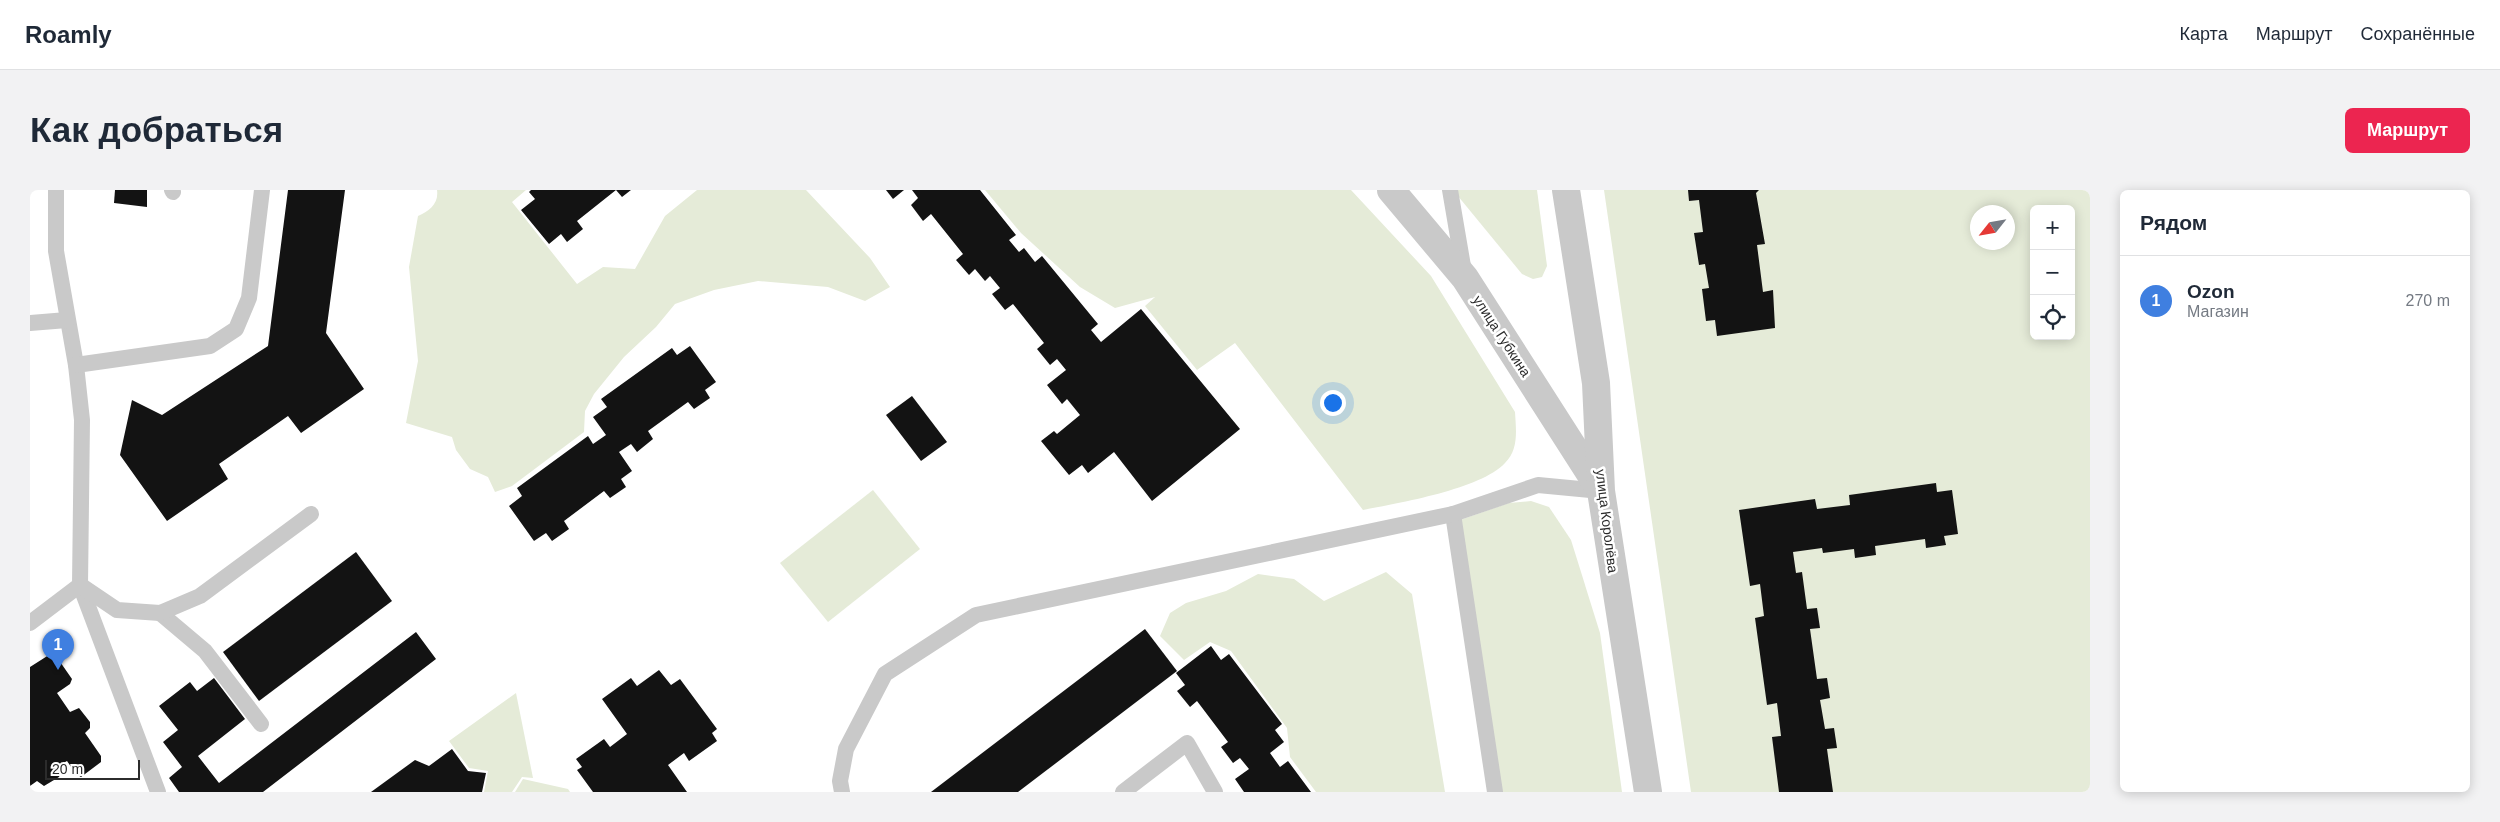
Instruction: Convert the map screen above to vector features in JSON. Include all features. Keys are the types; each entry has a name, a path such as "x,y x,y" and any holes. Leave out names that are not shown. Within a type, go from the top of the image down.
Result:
{"street":[{"name":"улица Губкина","path":"1391,190 1465,278 1601,491"},
{"name":"улица Королёва","path":"1566,190 1596,383 1601,491 1648,792"}],"lane":[{"path":"56,190 56,251 76,365 82,420 80,585 158,792"},
{"path":"76,365 210,346 236,329 249,298 262,190"},
{"path":"1450,190 1465,278"},
{"path":"30,323 67,320"},
{"path":"842,792 840,781 846,749 884,674 976,615 1453,514 1538,485 1601,491"},
{"path":"80,585 117,610 160,613 200,596 310,514"},
{"path":"1453,514 1495,792"},
{"path":"30,623 80,585"},
{"path":"160,613 205,651 262,724"},
{"path":"1123,792 1187,743 1215,792"}],"green space":[{"path":"437,190 526,190 512,202 577,284 603,267 635,269 665,216 697,190 806,190 870,258 890,287 865,301 828,287 758,281 714,290 675,304 656,327 624,357 594,394 585,411 584,432 512,486 495,492 488,477 470,469 456,450 452,437 406,423 418,361 409,267 418,216 426,212 435,203"},
{"path":"985,190 1351,190 1431,276 1515,412 1516,439 1513,452 1505,463 1478,480 1438,494 1363,510 1235,343 1197,370 1145,306 1155,297 1115,308 1080,287 1021,233"},
{"path":"1453,190 1537,190 1547,266 1542,277 1533,279 1522,274"},
{"path":"1604,190 2090,190 2090,792 1691,792"},
{"path":"873,490 920,549 828,622 780,563"},
{"path":"1531,501 1549,507 1571,540 1600,633 1622,792 1501,792 1460,520 1509,503"},
{"path":"1386,572 1412,594 1445,792 1316,792 1290,757 1287,728 1231,651 1210,642 1184,660 1160,636 1170,613 1186,603 1226,591 1258,574 1294,579 1324,601"},
{"path":"516,693 533,778 522,777 512,792 484,792 488,771 469,768 449,741"},
{"path":"523,779 568,789 570,792 515,792"}],"building":[{"path":"115,190 147,190 147,207 114,203"},
{"path":"288,190 345,190 326,333 364,389 301,433 288,416 219,464 228,479 167,521 120,455 132,400 162,415 268,346"},
{"path":"531,190 616,190 577,221 583,229 567,242 561,234 549,244 521,210 535,199 529,192"},
{"path":"616,190 631,190 622,197"},
{"path":"886,190 904,190 893,199"},
{"path":"912,190 980,190 1016,235 1009,240 1019,252 1024,248 1035,262 1042,256 1098,324 1091,330 1101,342 1141,309 1240,429 1152,501 1114,452 1088,473 1082,465 1069,475 1041,441 1054,431 1057,434 1080,415 1067,399 1062,404 1047,385 1066,370 1057,359 1050,365 1037,349 1044,343 1013,304 1005,310 992,294 1000,288 990,276 985,281 975,269 969,275 956,260 963,254 931,214 923,221 911,205 918,198"},
{"path":"1688,190 1759,190 1756,193 1765,244 1757,245 1763,292 1773,290 1775,328 1717,336 1715,320 1706,321 1702,289 1709,288 1705,264 1699,265 1694,233 1703,232 1699,200 1689,201"},
{"path":"690,346 716,382 705,390 710,398 694,409 688,402 648,431 653,439 637,452 631,444 619,452 632,471 621,479 626,487 610,498 604,491 564,521 569,529 552,541 546,533 534,541 509,506 522,496 517,488 588,436 593,444 606,435 593,417 607,407 601,399 672,348 677,355"},
{"path":"912,396 947,442 921,461 886,415"},
{"path":"1936,483 1937,492 1952,490 1958,534 1944,536 1946,545 1926,548 1925,539 1875,546 1876,555 1855,558 1854,549 1823,553 1822,548 1793,552 1796,573 1802,572 1807,609 1817,608 1820,628 1810,629 1817,679 1827,678 1830,698 1820,700 1825,729 1834,728 1837,748 1827,749 1833,792 1779,792 1772,737 1781,736 1777,703 1767,705 1755,618 1764,616 1760,584 1750,586 1739,510 1815,499 1817,509 1850,505 1849,495"},
{"path":"356,552 392,601 259,701 223,652"},
{"path":"1145,629 1177,671 1018,792 931,792"},
{"path":"416,632 436,659 263,792 179,792 169,778 182,767 163,742 178,730 159,706 190,682 197,691 214,678 245,719 198,756 219,783"},
{"path":"1211,646 1221,660 1229,654 1282,724 1275,730 1284,742 1270,753 1280,767 1288,761 1311,792 1244,792 1235,779 1249,769 1240,758 1233,763 1221,747 1228,742 1197,701 1190,707 1177,691 1185,685 1176,673"},
{"path":"52,653 72,679 70,684 57,693 70,712 79,708 90,722 90,728 85,733 101,756 101,762 81,777 76,774 67,761 58,766 61,772 59,777 44,786 37,781 30,786 30,667"},
{"path":"659,670 671,685 680,679 717,729 712,733 717,741 689,761 684,753 668,765 687,792 593,792 577,770 582,767 576,759 604,739 610,747 627,734 602,699 631,678 637,686"},
{"path":"452,749 468,771 486,773 482,792 371,792 415,760 429,766"}],"place":[{"name":"Ozon","path":"58,670"}]}
